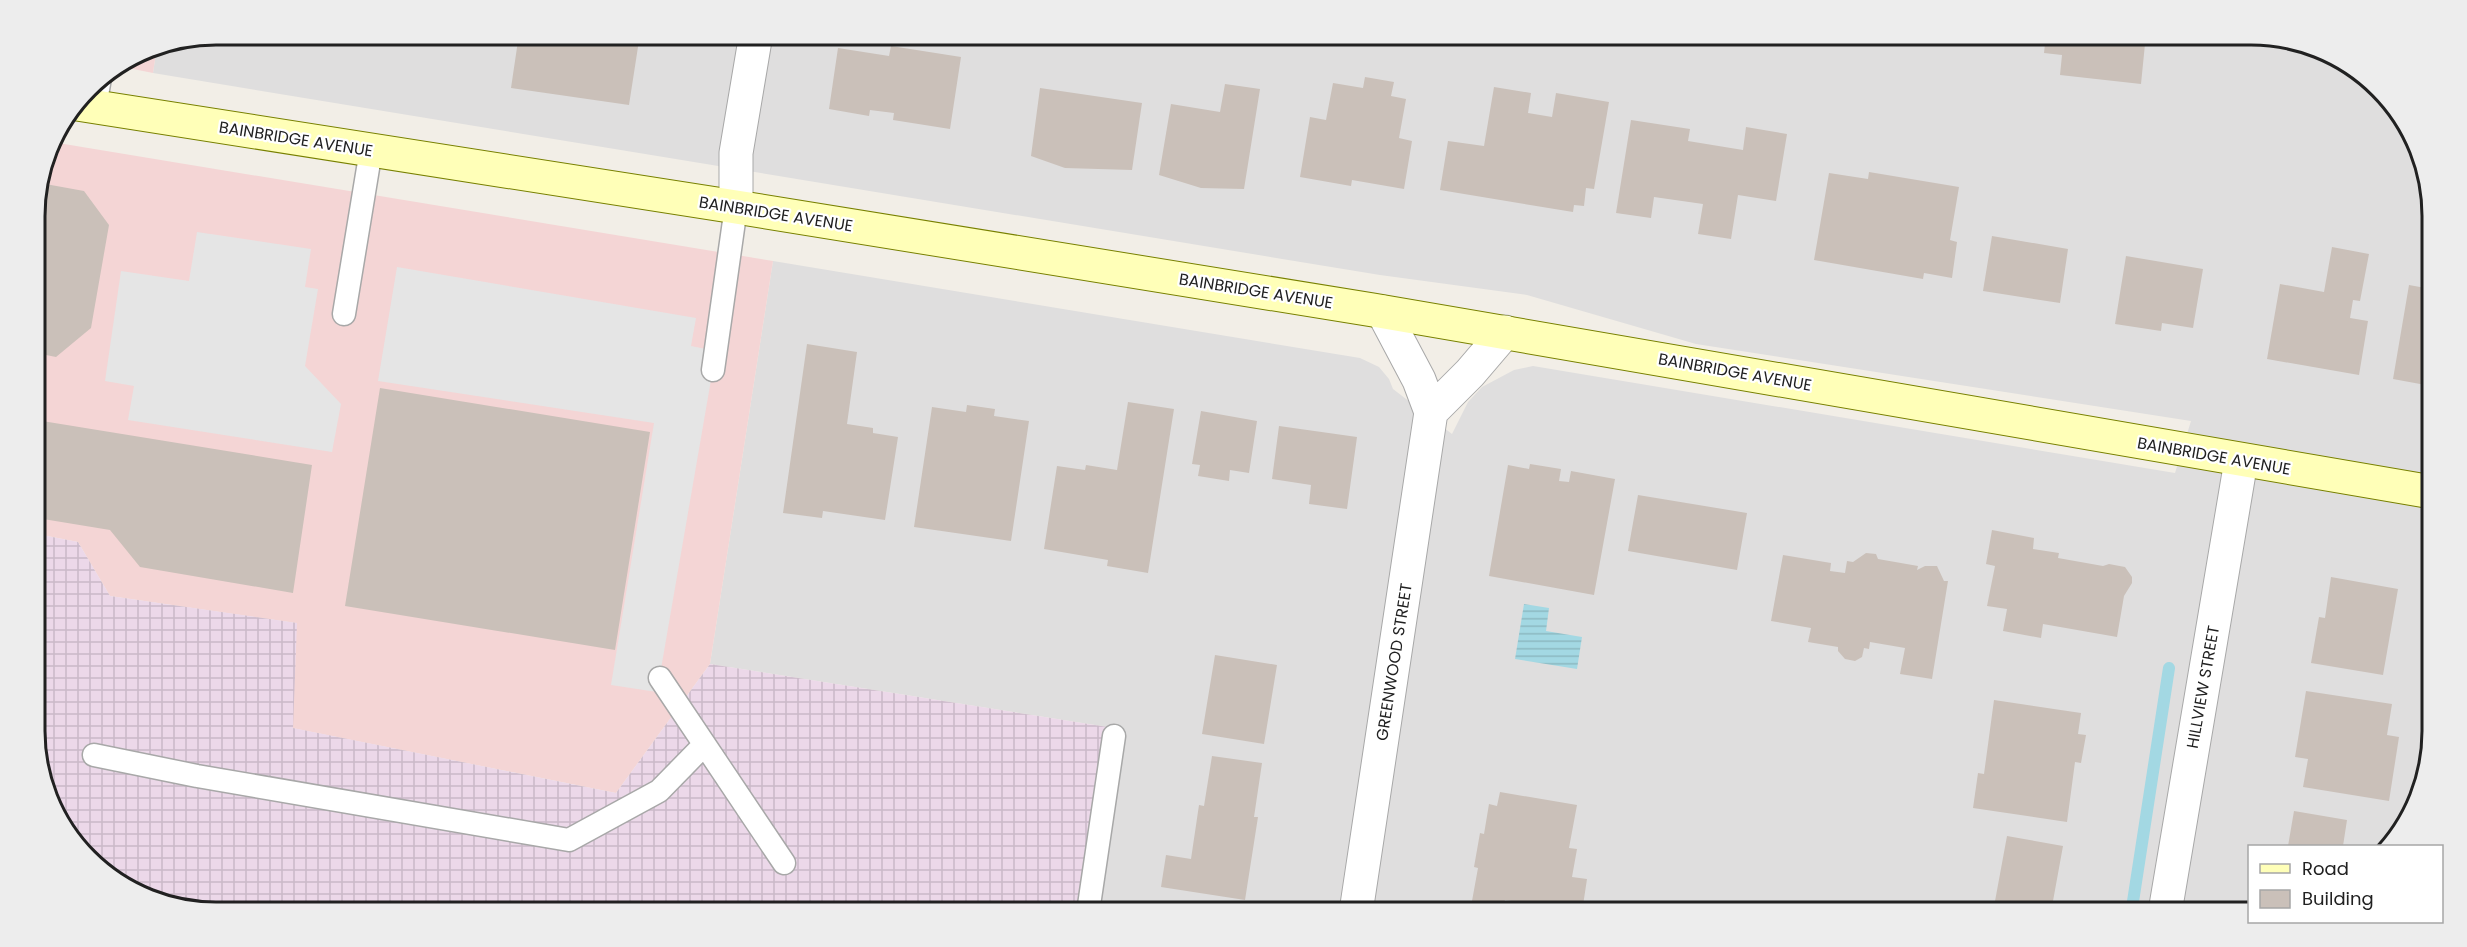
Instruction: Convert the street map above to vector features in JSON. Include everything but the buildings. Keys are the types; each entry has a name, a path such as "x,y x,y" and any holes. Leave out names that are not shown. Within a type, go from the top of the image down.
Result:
{"street":[{"path":"736,207 736,153 754,45"},
{"name":"BAINBRIDGE AVENUE","path":"93,98 371,150 1505,332 2241,461 2422,490"},
{"name":"GREENWOOD STREET","path":"1358,902 1431,412 1419,380 1383,312"},
{"path":"1431,412 1505,332"},
{"name":"HILLVIEW STREET","path":"2168,902 2241,461"}],"lane":[{"path":"344,314 371,150"},
{"path":"713,370 736,207"},
{"path":"660,678 784,863"},
{"path":"1089,902 1114,736"},
{"path":"94,755 208,778 569,840 658,791 704,745"}],"shaded area":[{"path":"205,45 2262,45 2306,54 2346,74 2379,103 2393,121 2404,141 2413,161 2421,194 2422,731 2421,753 2413,786 2393,826 2378,845 2248,845 2248,902 1089,902 1114,728 710,664 773,261 1360,358 1379,367 1389,379 1393,389 1452,434 1468,402 1482,387 1514,370 1533,366 2175,473 2191,421 1696,344 1527,295 1380,275 153,73 155,56 183,48"},
{"path":"155,56 153,73 130,68"},
{"path":"62,144 773,261 710,664 616,793 292,728 296,623 110,596 78,542 45,536 45,205 48,183"},
{"path":"197,232 311,249 305,287 318,289 305,366 341,404 332,452 128,420 134,386 105,381 121,271 189,281"},
{"path":"397,267 696,318 691,346 716,351 657,692 611,685 654,423 378,381"},
{"path":"45,536 78,542 110,596 297,623 293,728 616,793 710,664 1114,728 1089,902 194,901 161,893 141,884 121,873 103,859 74,826 54,786 45,742"}],"water":[{"path":"1524,604 1549,608 1546,631 1582,637 1577,669 1515,659"}],"waterway":[{"path":"2133,902 2169,668"}]}
